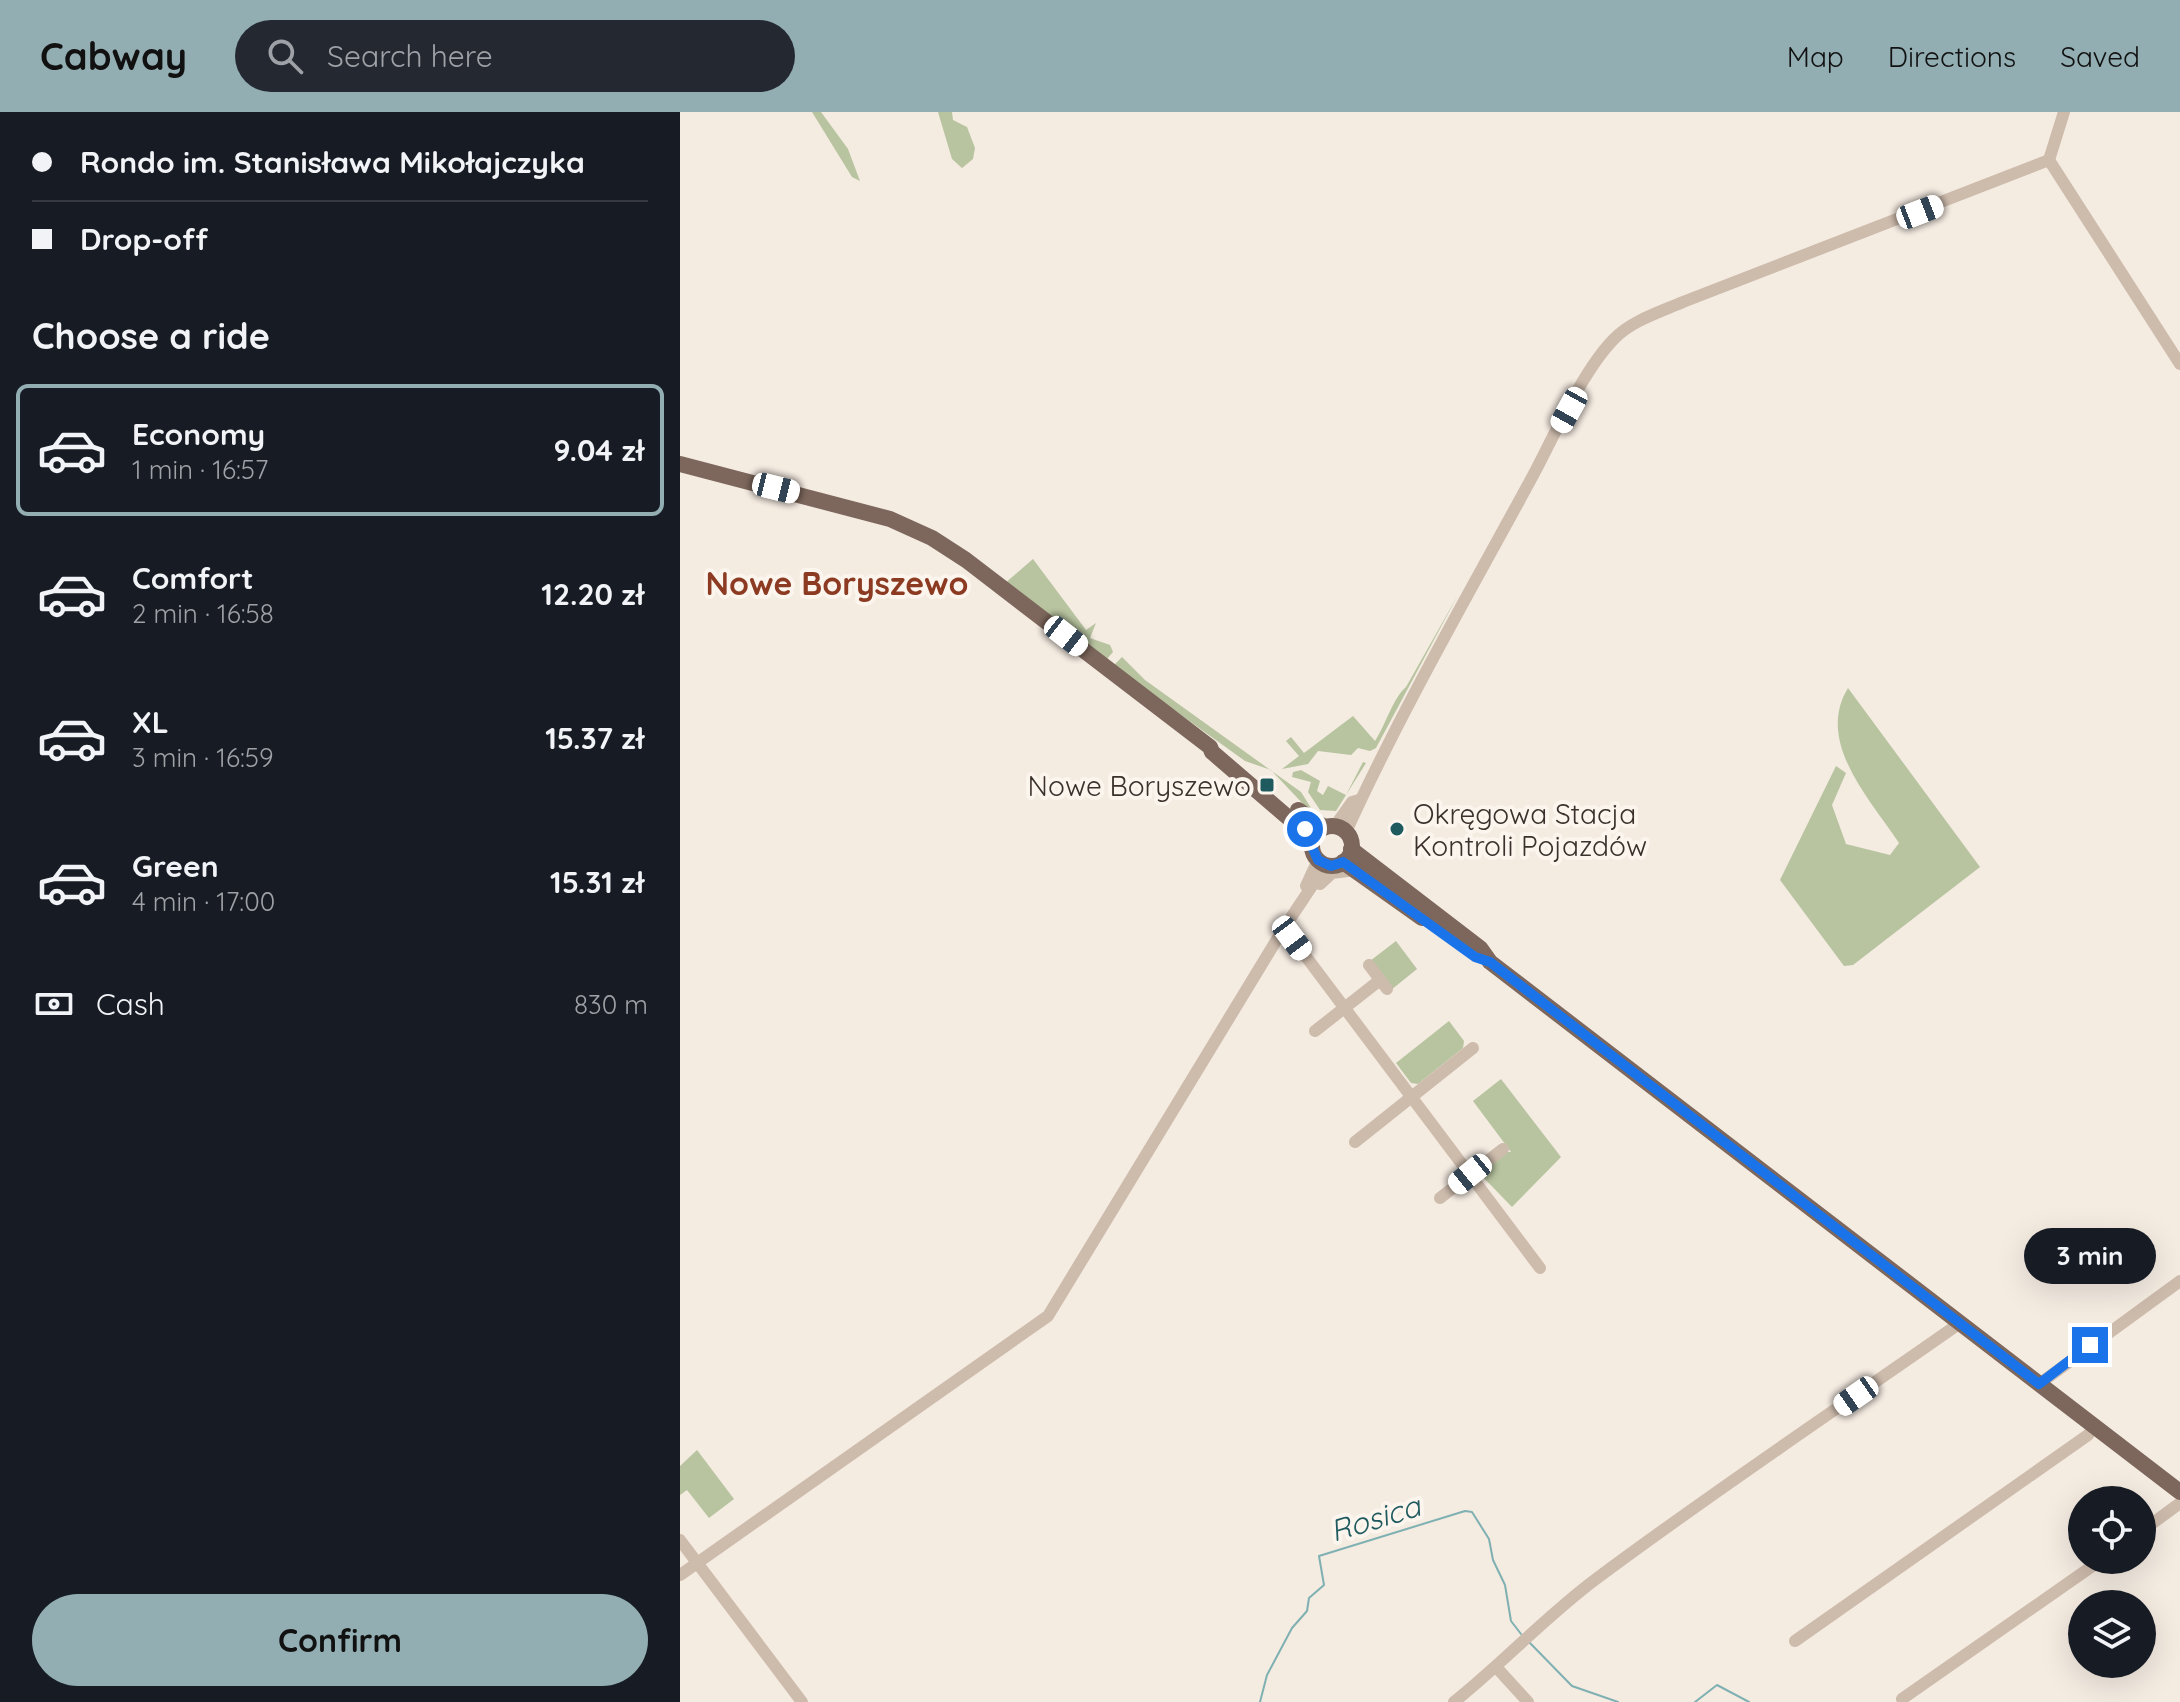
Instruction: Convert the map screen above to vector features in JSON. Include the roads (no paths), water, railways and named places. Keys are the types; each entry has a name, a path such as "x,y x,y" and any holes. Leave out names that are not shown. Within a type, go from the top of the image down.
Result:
{"main road":[{"path":"680,464 890,519 932,538 974,566 1210,747 1212,752 1268,797 1330,831 1339,861"},
{"path":"1330,831 1312,847 1480,948 1490,962 2180,1492"}],"street":[{"path":"2049,160 2064,112"},
{"path":"2049,160 2180,364"},
{"path":"1330,831 1359,800 1569,410 1614,339 1642,320 1683,302 2049,160"},
{"path":"1306,896 1332,873 1339,861"},
{"path":"680,1575 1048,1316 1282,931 1306,896 1339,861"},
{"path":"1282,931 1292,938 1540,1268"},
{"path":"1315,1031 1384,984 1369,965"},
{"path":"1355,1142 1473,1048"},
{"path":"1440,1198 1503,1149"},
{"path":"2039,1384 2180,1281"},
{"path":"1454,1702 1497,1668 1509,1652 1595,1580 1960,1323"},
{"path":"1795,1641 2088,1435 2094,1427"},
{"path":"2156,1521 2180,1503"},
{"path":"680,1540 802,1702"},
{"path":"1902,1699 2081,1574"},
{"path":"1497,1668 1528,1702"}],"waterway":[{"name":"Rosica","path":"1260,1702 1267,1675 1292,1628 1307,1611 1309,1598 1324,1585 1319,1556 1465,1511 1472,1512 1489,1539 1493,1560 1505,1585 1511,1621 1521,1634"},
{"name":"Rosica","path":"1529,1642 1572,1686 1618,1702"},
{"name":"Rosica","path":"1695,1702 1717,1685 1749,1702"}],"place":[{"name":"Nowe Boryszewo","path":"1267,785"},
{"name":"Okręgowa Stacja Kontroli Pojazdów","path":"1397,829"}],"district":[{"name":"Nowe Boryszewo","path":"837,583"}]}
